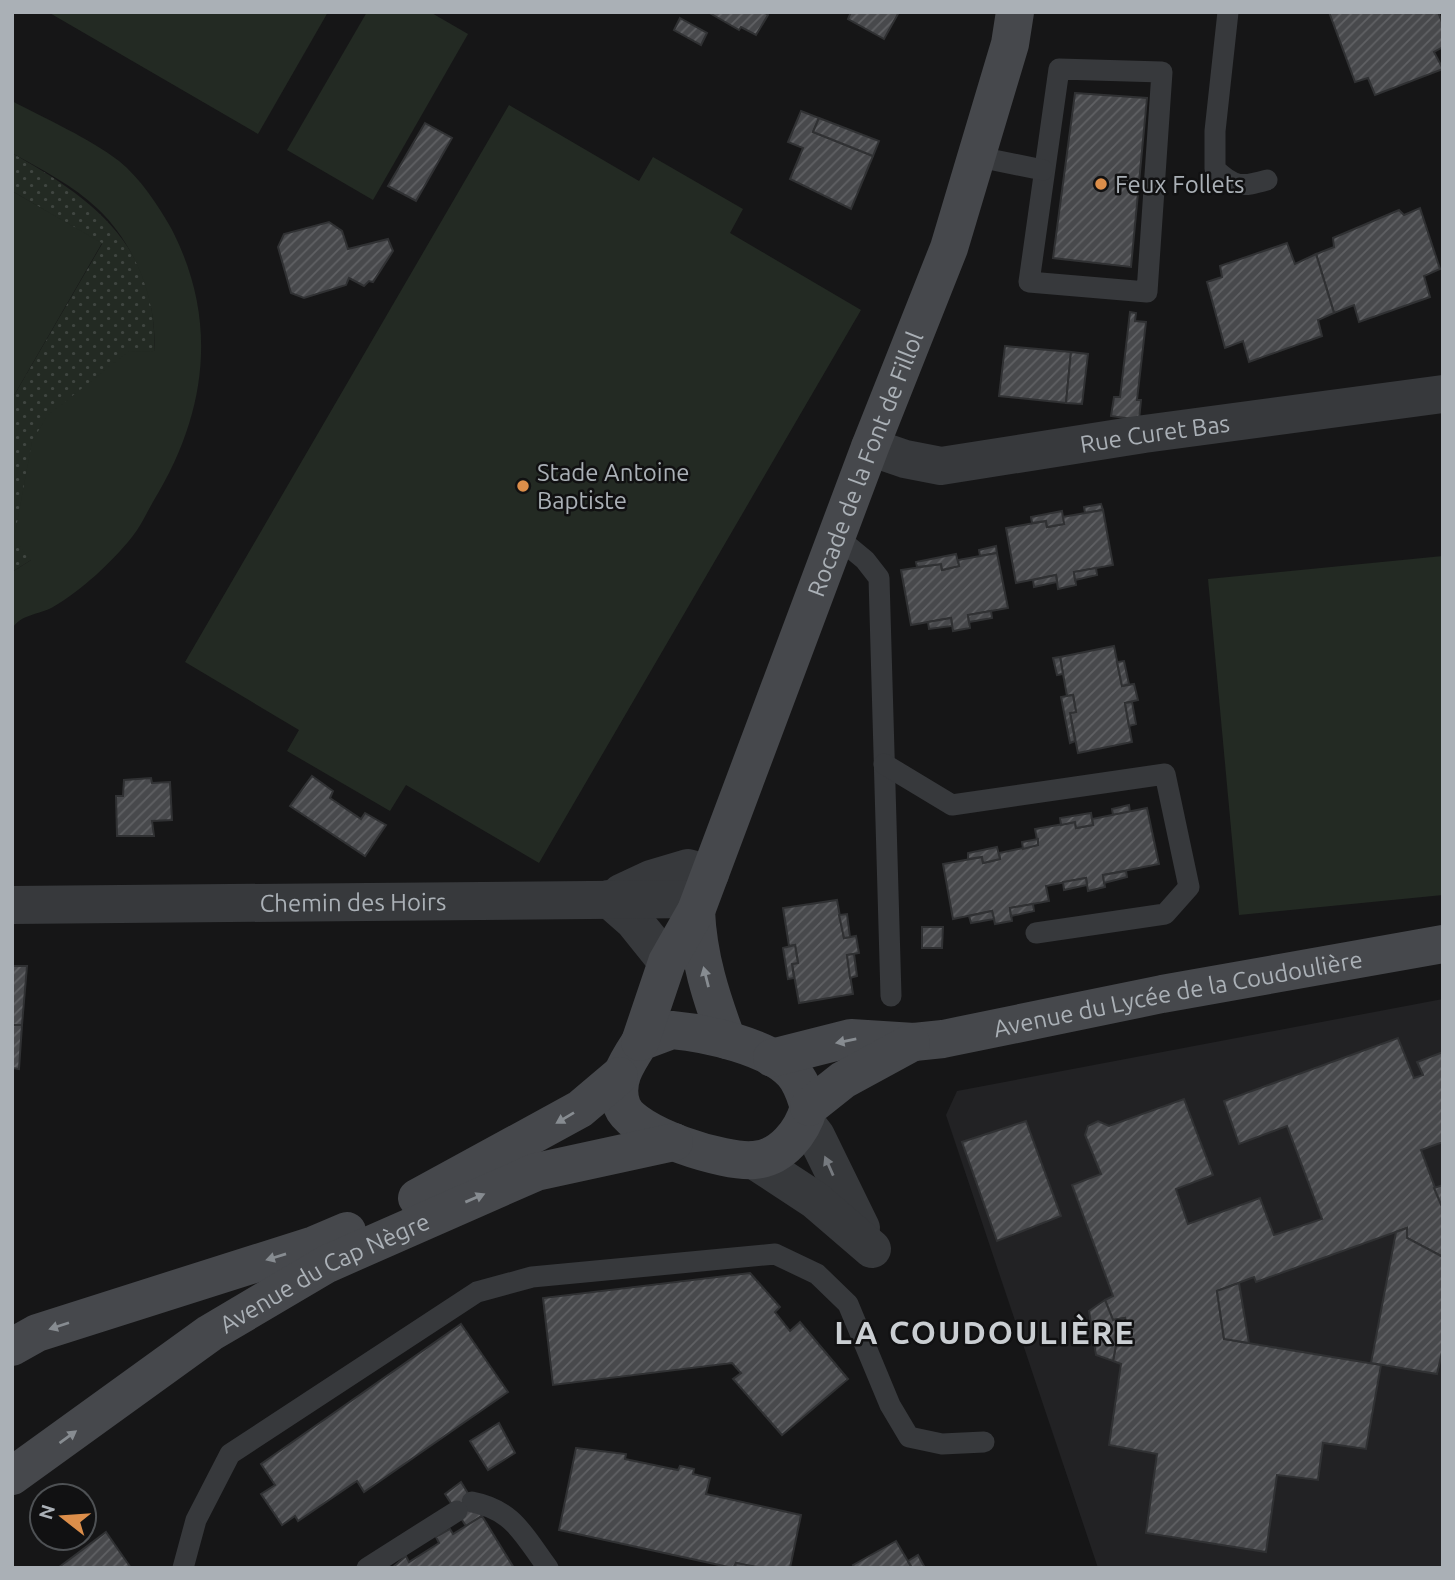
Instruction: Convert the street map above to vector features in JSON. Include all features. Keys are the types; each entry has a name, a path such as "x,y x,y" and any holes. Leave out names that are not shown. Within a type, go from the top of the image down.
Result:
{"street":[{"name":"Rocade de la Font de Fillol","path":"640,1042 667,962 702,895 870,447 924,314 979,157 1010,44 1015,12"},
{"name":"Rue Curet Bas","path":"870,447 905,459 940,466 1144,434 1443,394"},
{"name":"Rocade de la Font de Fillol","path":"702,895 700,955 727,1040"},
{"name":"Chemin des Hoirs","path":"12,905 609,899 702,895"},
{"path":"609,899 634,921 667,962"},
{"name":"Avenue du Lycée de la Coudoulière","path":"772,1058 851,1038 914,1042 943,1039 1162,993 1443,944"},
{"path":"673,1030 727,1040 772,1058 792,1071 816,1136 872,1249 816,1200 754,1160 674,1142 634,1121 622,1107 619,1076 640,1042 673,1030"},
{"name":"Avenue du Lycée de la Coudoulière","path":"807,1114 842,1080 914,1042"},
{"name":"Avenue du Cap Nègre","path":"12,1347 37,1333 314,1245 385,1213 521,1144 580,1109 619,1076"},
{"path":"754,1160 778,1152 794,1137 807,1114"},
{"name":"Avenue du Cap Nègre","path":"12,1476 209,1333 327,1264 536,1172 674,1142"}],"lane":[{"path":"1228,12 1215,131 1215,169 1226,180 1245,187 1267,180"},
{"path":"1059,69 1162,72 1147,292 1029,282 1043,170 1059,69"},
{"path":"979,157 1043,170"},
{"path":"836,536 865,560 879,578 891,996"},
{"path":"884,764 952,806 1165,774 1189,887 1165,914 1035,933"},
{"path":"183,1568 196,1520 230,1454 477,1292 531,1276 775,1254 817,1274 848,1304 890,1405 909,1437 942,1444 984,1441"},
{"path":"368,1568 464,1506 493,1506 507,1513 548,1568"}],"shaded area":[{"path":"48,12 328,12 258,134"},
{"path":"367,12 430,12 468,34 373,200 287,150"},
{"path":"12,101 107,153 127,168 141,184 171,228 186,263 196,297 201,332 195,400 186,434 172,467 138,528 115,557 85,584 53,607 20,620 12,629 12,572 31,560 14,539 32,442 47,416 129,351 154,352 154,333 148,294 141,275 133,256 111,223 98,209 57,178 12,153"},
{"name":"Stade Antoine Baptiste","path":"509,105 639,181 653,157 743,209 730,233 861,310 539,863 406,785 390,811 287,751 299,730 185,662"},
{"path":"12,153 42,170 94,208 115,230 133,255 145,283 153,315 154,352 31,560 12,572 12,399 102,244 12,191"},
{"path":"12,191 102,243 12,399"},
{"path":"1443,556 1443,895 1239,915 1208,579"},
{"path":"1443,999 1443,1568 1098,1568 946,1115 957,1091"}],"building":[{"path":"708,12 764,12 768,15 756,35 741,27 739,30"},
{"path":"851,12 899,12 884,39 848,19"},
{"path":"1329,12 1438,12 1443,25 1443,47 1434,52 1443,69 1375,95 1368,78 1355,82"},
{"path":"680,18 707,33 701,45 674,30"},
{"name":"Feux Follets","path":"1075,93 1147,98 1131,267 1053,258"},
{"path":"801,111 819,118 813,132 873,156 851,209 790,179 803,148 788,142"},
{"path":"819,118 879,141 873,156 813,132"},
{"path":"425,123 452,138 416,201 388,186"},
{"path":"1420,208 1440,269 1424,276 1430,297 1359,322 1354,305 1334,313 1316,254 1334,247 1333,238 1399,210 1404,215"},
{"path":"329,222 342,231 348,249 388,239 393,251 373,282 369,281 364,286 349,278 346,285 304,298 291,293 278,247 284,234"},
{"path":"1287,243 1295,264 1316,254 1334,313 1318,320 1322,336 1249,362 1243,341 1225,348 1207,282 1222,277 1220,266"},
{"path":"1130,312 1136,313 1135,321 1146,322 1137,400 1141,400 1139,420 1111,416 1114,397 1120,397"},
{"path":"1005,346 1071,352 1066,403 999,396"},
{"path":"1071,352 1088,354 1082,404 1066,403"},
{"path":"1101,504 1103,510 1085,513 1084,507"},
{"path":"1103,510 1113,565 1074,572 1076,585 1058,589 1056,575 1016,583 1006,528 1046,521 1047,527 1064,524 1062,517"},
{"path":"1062,511 1064,524 1047,527 1046,521 1032,523 1031,517"},
{"path":"996,546 997,553 980,556 979,550"},
{"path":"997,553 1008,608 968,615 970,628 953,631 951,618 911,625 901,570 941,564 942,570 959,566 958,560"},
{"path":"956,554 959,566 942,570 941,564 917,567 916,562"},
{"path":"1096,568 1097,575 1075,580 1074,572"},
{"path":"1056,575 1057,582 1034,587 1033,580"},
{"path":"991,611 992,618 969,622 968,615"},
{"path":"951,618 952,626 929,629 928,622"},
{"path":"1114,646 1122,686 1134,684 1138,700 1125,703 1132,742 1078,753 1070,713 1076,712 1073,695 1067,696 1060,657"},
{"path":"1060,657 1063,674 1057,675 1053,658"},
{"path":"1124,661 1129,684 1122,686 1117,662"},
{"path":"1073,695 1076,712 1070,713 1075,741 1070,743 1061,697"},
{"path":"1132,702 1136,724 1129,726 1125,703"},
{"path":"312,776 333,791 330,798 361,819 365,813 386,825 365,856 290,806"},
{"path":"151,778 152,783 170,782 172,820 152,821 154,836 117,836 116,796 123,796 124,780"},
{"path":"1129,805 1130,812 1113,815 1112,809"},
{"path":"1147,808 1159,864 1103,875 1105,887 1088,891 1086,878 1046,886 1049,901 1010,908 1012,921 995,924 992,911 953,919 943,864 982,857 983,863 1000,859 999,853 1038,845 1035,829 1075,822 1076,828 1093,825 1092,819"},
{"path":"1091,813 1093,825 1076,828 1075,822 1061,825 1060,818"},
{"path":"1038,839 1038,845 1023,849 1022,842"},
{"path":"997,847 1000,859 983,863 982,857 968,859 968,853"},
{"path":"1126,871 1127,877 1104,883 1103,875"},
{"path":"1086,878 1087,885 1064,890 1063,882"},
{"path":"837,900 844,938 856,936 859,953 847,955 853,994 799,1003 792,964 798,963 795,945 789,946 783,908"},
{"path":"1033,904 1034,911 1011,916 1010,908"},
{"path":"992,911 994,919 971,923 969,916"},
{"path":"847,914 850,937 844,938 839,915"},
{"path":"922,927 943,927 942,948 922,948"},
{"path":"795,945 798,963 792,964 794,978 788,979 783,948"},
{"path":"854,954 857,976 850,978 847,955"},
{"path":"12,966 27,966 22,1025 12,1025"},
{"path":"12,1025 22,1025 19,1069 12,1068"},
{"path":"1398,1038 1414,1078 1423,1075 1417,1062 1443,1052 1443,1142 1421,1150 1443,1209 1443,1257 1407,1238 1407,1228 1256,1282 1254,1277 1217,1291 1224,1339 1381,1365 1366,1449 1323,1443 1318,1480 1277,1475 1266,1552 1146,1533 1157,1454 1109,1445 1121,1364 1113,1361 1116,1345 1128,1343 1125,1318 1113,1320 1105,1300 1113,1296 1072,1185 1101,1174 1085,1135 1088,1126 1098,1121 1109,1126 1184,1099 1213,1175 1176,1189 1188,1224 1260,1198 1274,1235 1322,1219 1287,1126 1239,1144 1224,1101"},
{"path":"1026,1121 1061,1216 997,1241 962,1142"},
{"path":"1443,1185 1443,1209 1434,1188"},
{"path":"1407,1228 1407,1238 1443,1257 1443,1348 1437,1374 1371,1363 1396,1232"},
{"path":"750,1273 780,1307 775,1312 790,1331 800,1322 848,1379 782,1435 733,1379 741,1373 732,1363 553,1385 543,1298"},
{"path":"1239,1283 1249,1343 1224,1339 1217,1291"},
{"path":"1105,1300 1113,1320 1125,1318 1128,1343 1116,1345 1113,1361 1096,1355 1089,1311"},
{"path":"461,1324 508,1392 364,1492 357,1481 298,1521 295,1516 282,1525 261,1494 275,1485 261,1464"},
{"path":"499,1423 515,1453 488,1470 470,1441"},
{"path":"576,1448 626,1454 625,1459 678,1470 680,1466 694,1469 693,1474 710,1478 706,1494 801,1515 790,1568 757,1568 736,1563 733,1568 559,1530"},
{"path":"461,1482 482,1516 466,1526 445,1494"},
{"path":"482,1516 514,1568 392,1568 406,1556 409,1562 439,1543 436,1537 450,1529 453,1534"},
{"path":"106,1532 131,1568 58,1568 79,1552 98,1552 98,1538"},
{"path":"896,1541 912,1568 855,1568 853,1565"},
{"path":"918,1555 925,1568 912,1568 908,1561"},
{"path":"736,1563 757,1567 735,1568"}],"place":[{"name":"Feux Follets","path":"1101,184"},
{"name":"Stade Antoine Baptiste","path":"523,486"}],"district":[{"name":"LA COUDOULIÈRE","path":"985,1332"}]}
